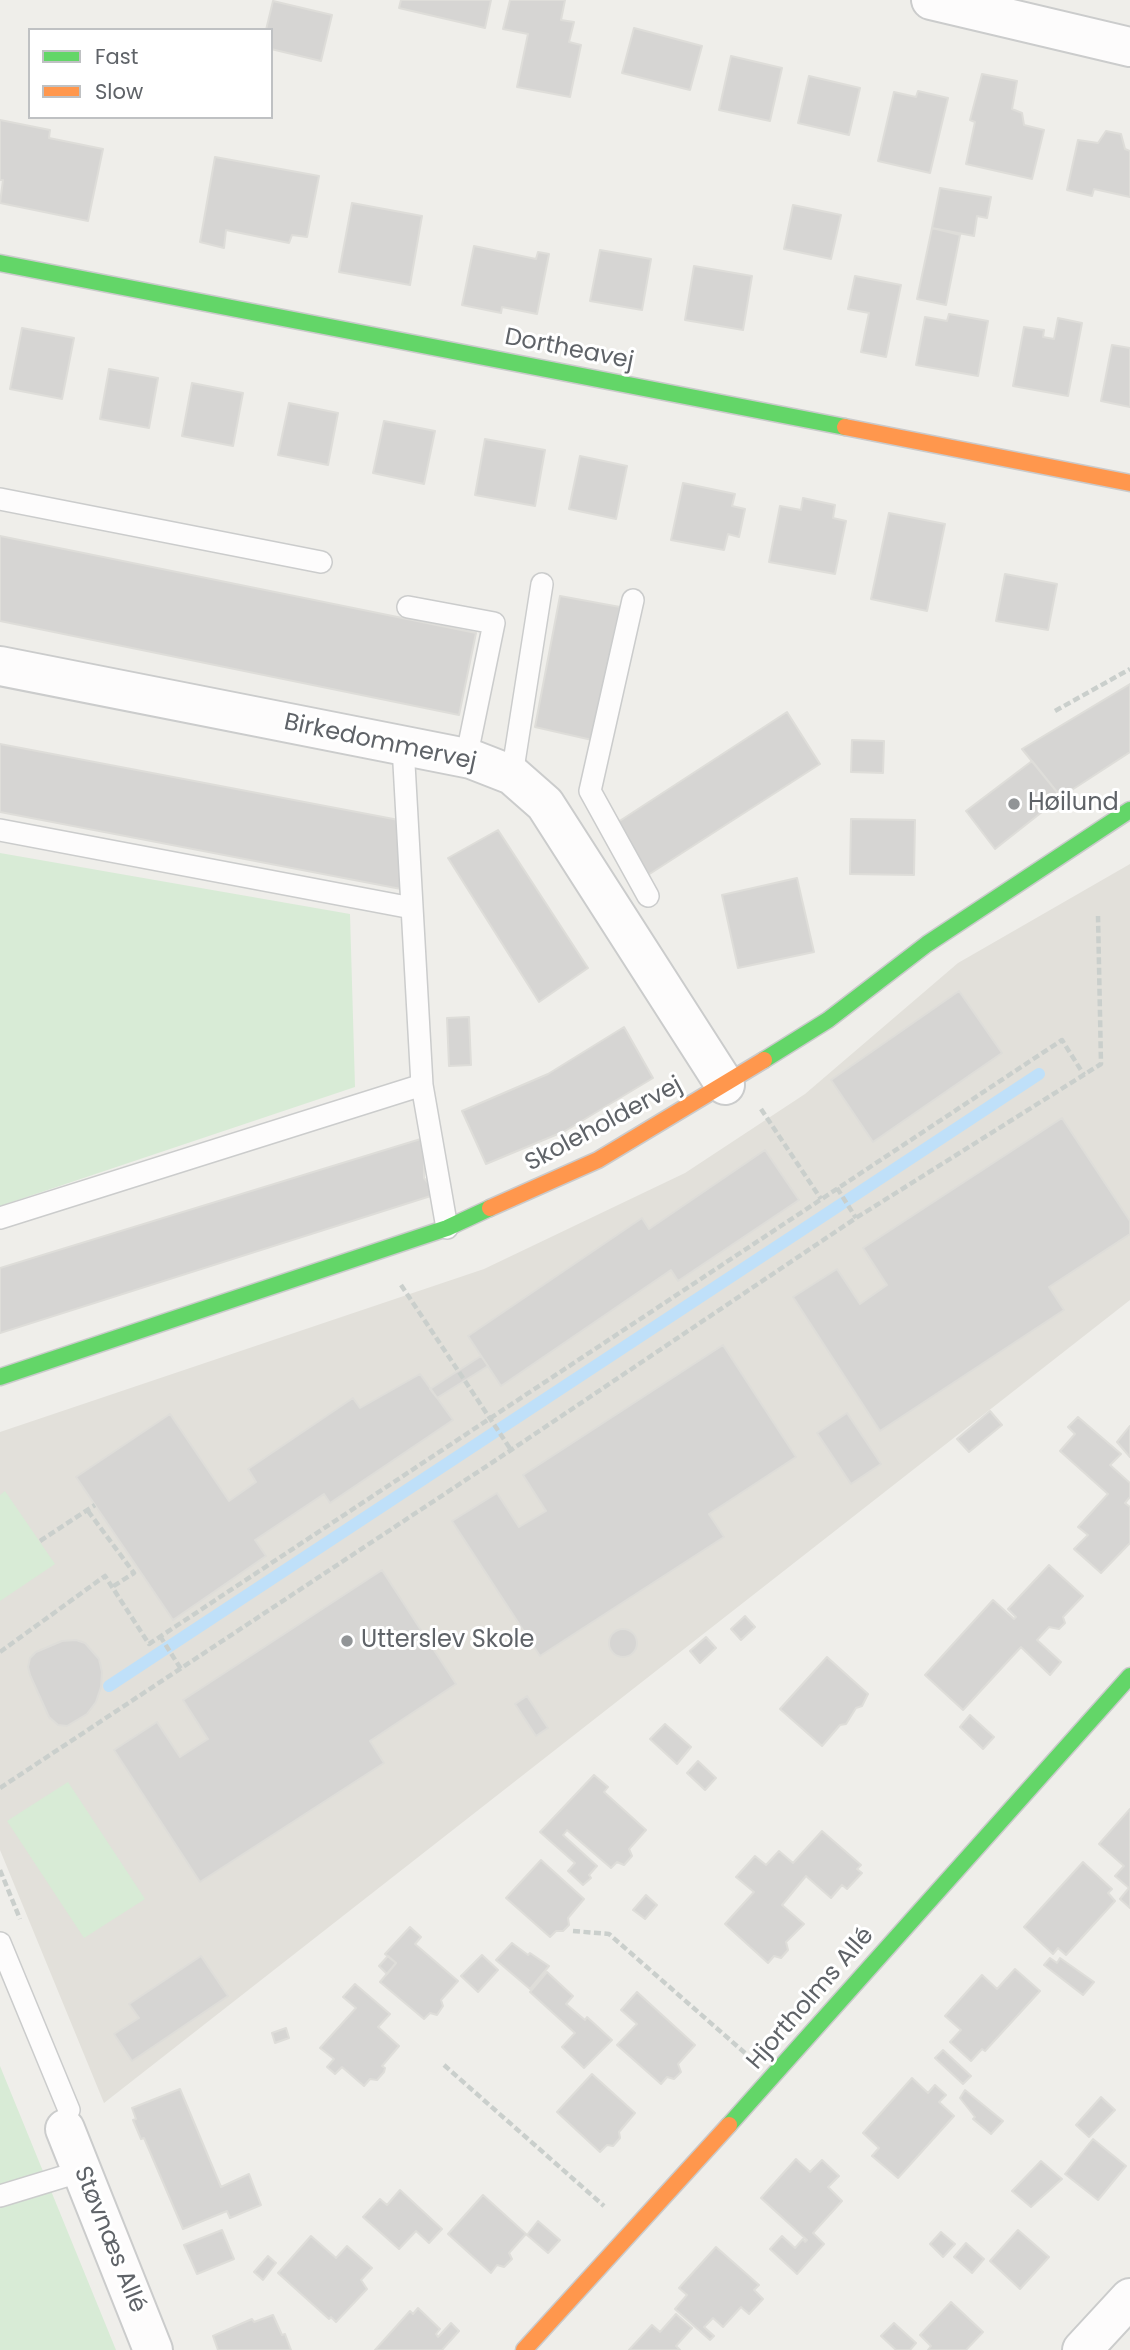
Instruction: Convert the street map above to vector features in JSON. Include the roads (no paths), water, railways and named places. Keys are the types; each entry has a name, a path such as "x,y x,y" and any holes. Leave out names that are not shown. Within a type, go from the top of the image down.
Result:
{"street":[{"path":"931,0 1130,47"},
{"name":"Dortheavej","path":"0,263 1130,482"},
{"name":"Birkedommervej","path":"0,666 466,759 512,775 545,804 732,1081"},
{"name":"Skoleholdervej","path":"0,1377 446,1228 598,1160 732,1081 828,1020 927,944 1130,810"},
{"name":"Hjortholms Allé","path":"524,2350 773,2077 1130,1676"},
{"name":"Støvnæs Allé","path":"67,2120 82,2171 153,2350"},
{"path":"1082,2350 1130,2298"}],"lane":[{"path":"0,499 321,562"},
{"path":"512,775 542,584"},
{"path":"633,600 590,791 648,895"},
{"path":"408,607 494,623 466,759"},
{"path":"403,746 422,1085 446,1228"},
{"path":"0,830 412,908"},
{"path":"0,1218 422,1085"},
{"path":"0,1943 67,2120"},
{"path":"0,2196 82,2171"}],"waterway":[{"path":"109,1686 1039,1074"}],"place":[{"name":"Høilund","path":"1014,804"},
{"name":"Utterslev Skole","path":"347,1641"}]}
